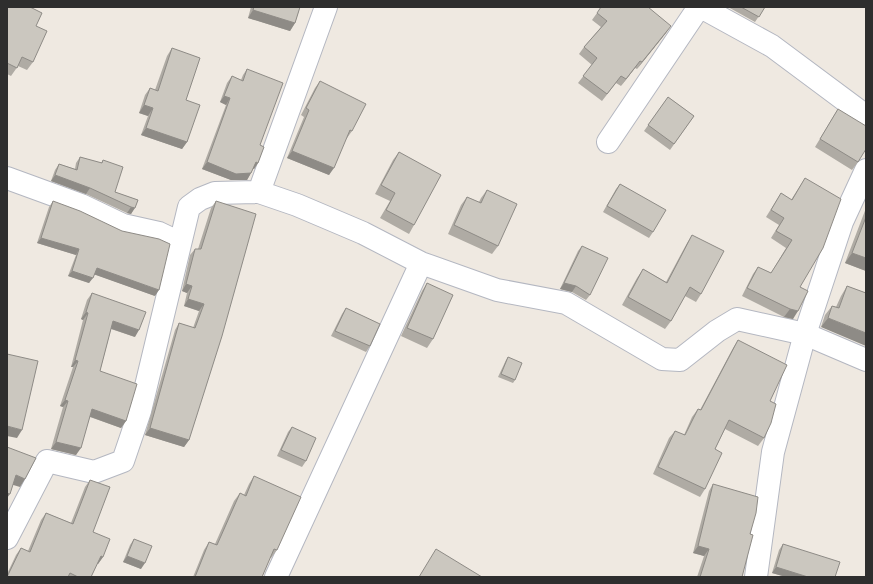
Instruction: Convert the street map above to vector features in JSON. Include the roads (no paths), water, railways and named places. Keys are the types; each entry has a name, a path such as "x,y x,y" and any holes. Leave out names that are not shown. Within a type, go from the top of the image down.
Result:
{"street":[{"path":"259,192 326,7"},
{"path":"608,142 700,7 772,46 866,116"},
{"path":"756,577 772,452 805,334 842,222 866,170"},
{"path":"7,178 81,205 123,225 159,233 180,243"},
{"path":"7,538 47,462 94,472 123,461 140,411 189,207 200,199 215,194 259,192 297,205 363,233 421,263 497,290 566,303 662,359 680,360 717,331 737,319 805,334 866,360"},
{"path":"276,577 421,263"}]}
